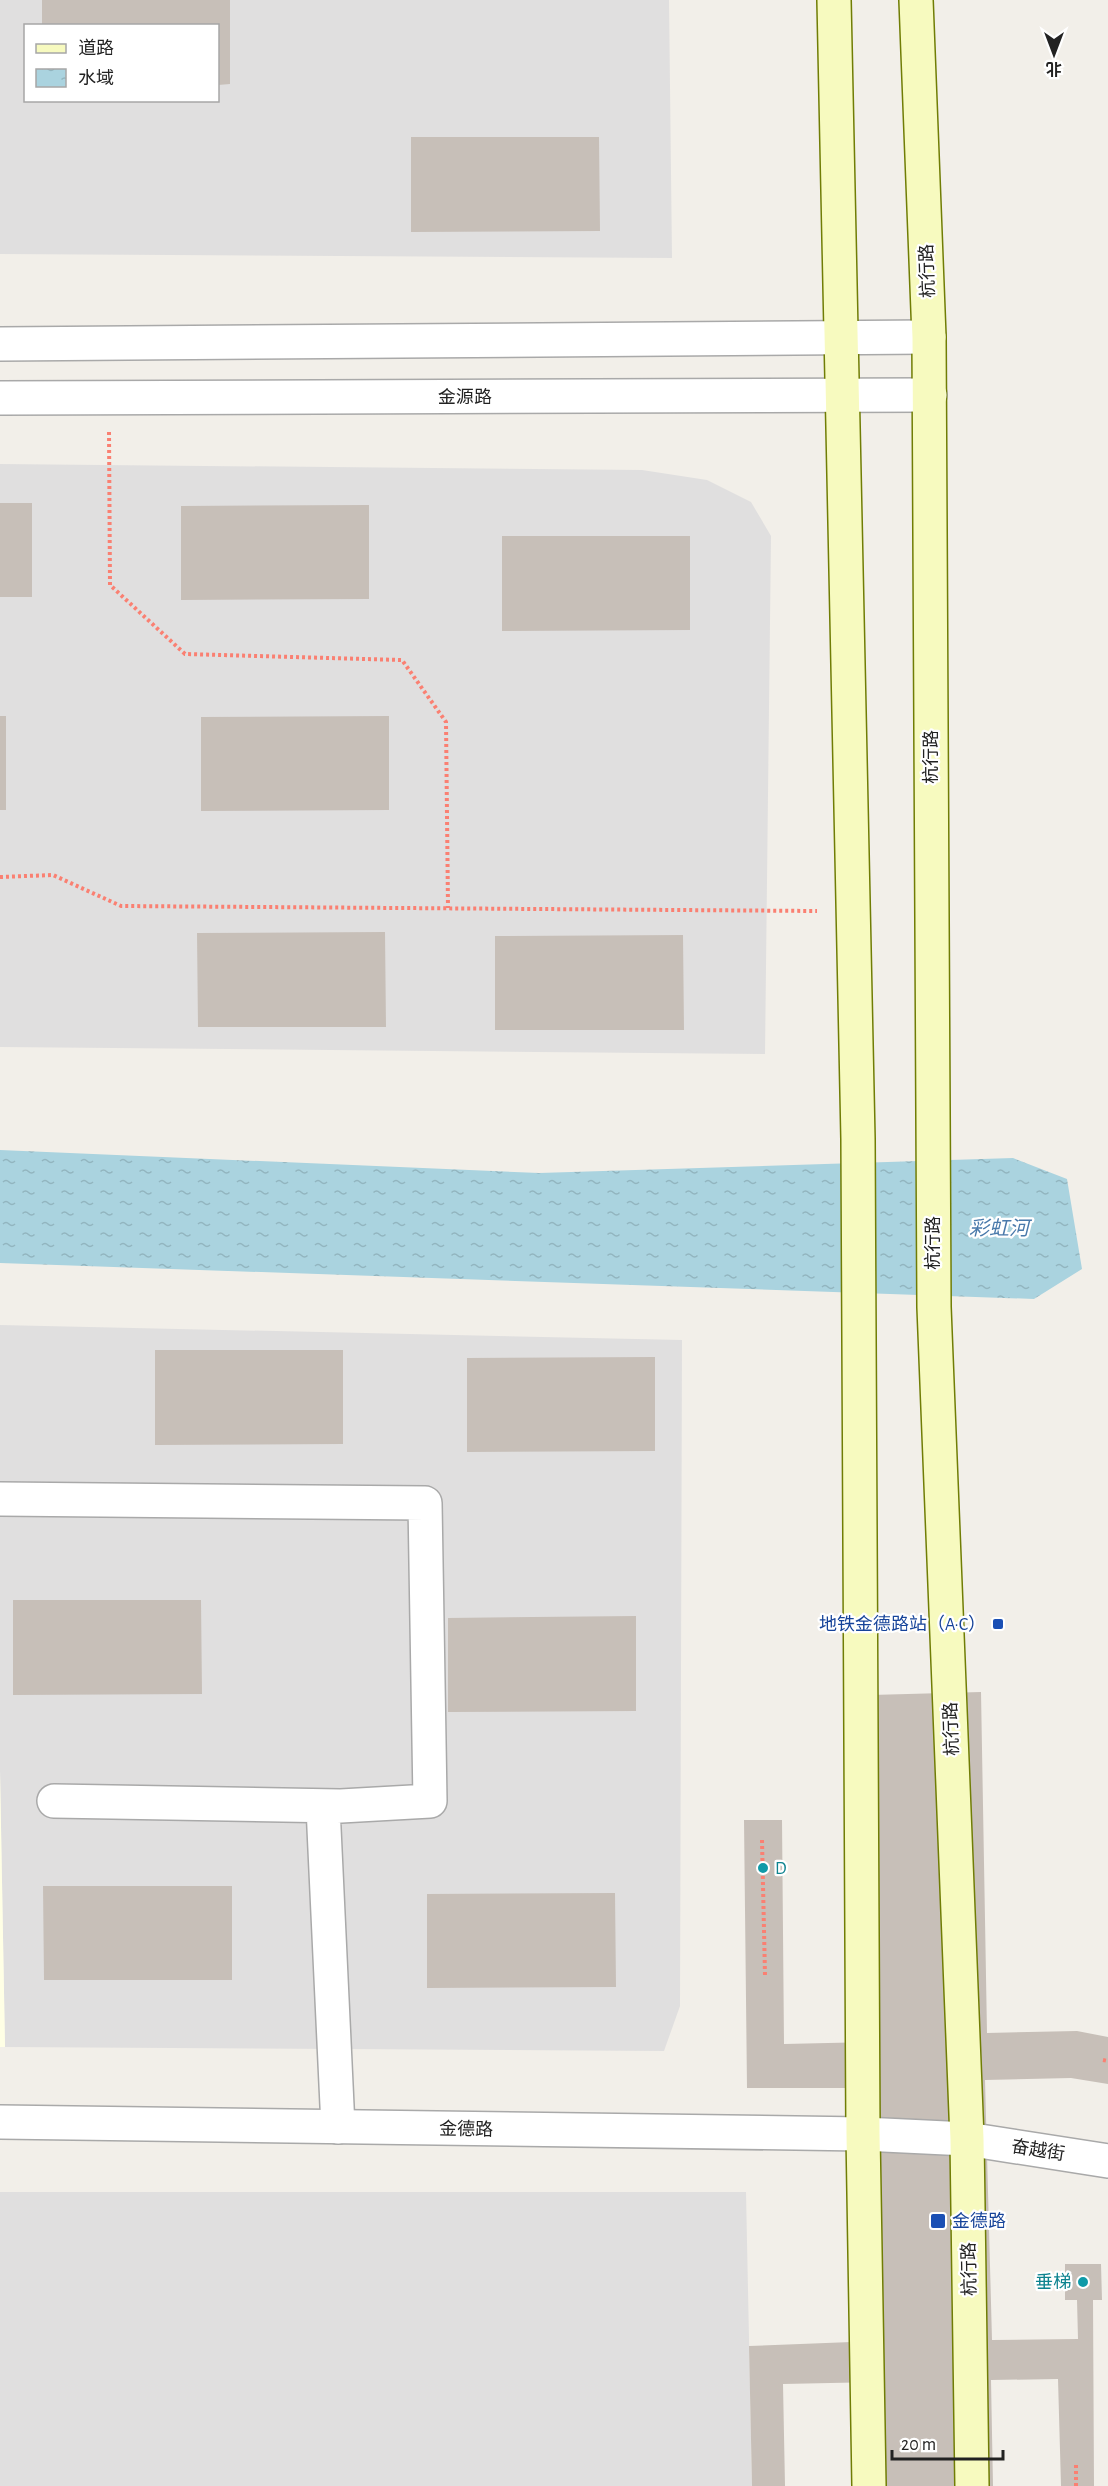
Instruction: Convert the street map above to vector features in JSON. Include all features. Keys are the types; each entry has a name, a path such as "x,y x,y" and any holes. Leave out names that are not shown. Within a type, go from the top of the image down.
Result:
{"main road":[{"path":"834,0 843,337 858,1139 863,2134 869,2486"},
{"name":"杭行路","path":"916,0 930,395 934,1307 968,2139 972,2486"}],"street":[{"path":"0,344 929,337"},
{"name":"金源路","path":"0,398 930,395"},
{"path":"0,1499 425,1503 430,1801 323,1807 338,2127"},
{"path":"54,1801 340,1806"},
{"name":"金德路","path":"0,2122 863,2134 968,2139"},
{"name":"奋越街","path":"968,2139 1108,2162"}],"path":[{"path":"109,398 110,585 185,654 402,660 446,722 448,908"},
{"path":"0,877 53,875 121,906 854,911"},
{"path":"762,1840 765,1976"},
{"path":"1076,2465 1076,2486"}],"shaded area":[{"path":"0,0 669,0 672,258 0,254"},
{"path":"0,464 642,470 707,480 751,502 771,536 765,1054 0,1047"},
{"path":"0,1325 682,1340 680,2006 664,2051 5,2047 0,1771"},
{"path":"0,1771 5,2047 0,2047"},
{"path":"0,2192 746,2192 752,2486 0,2486"}],"water":[{"name":"彩虹河","path":"0,1150 539,1173 1013,1158 1067,1179 1082,1269 1034,1299 0,1263"}],"building":[{"path":"42,0 230,0 230,84 219,85 219,24 42,24"},
{"path":"411,137 599,137 600,231 411,232"},
{"path":"0,503 32,503 32,597 0,597"},
{"path":"369,505 369,599 181,600 181,506"},
{"path":"502,536 690,536 690,630 502,631"},
{"path":"0,716 6,716 6,810 0,810"},
{"path":"389,716 389,810 201,811 201,717"},
{"path":"385,932 386,1027 198,1027 197,933"},
{"path":"683,935 684,1030 495,1030 495,936"},
{"path":"155,1350 343,1350 343,1444 155,1445"},
{"path":"655,1357 655,1451 467,1452 467,1358"},
{"path":"13,1600 201,1600 202,1694 13,1695"},
{"path":"636,1616 636,1711 448,1712 448,1618"},
{"name":"金德路","path":"981,1692 987,2033 1077,2031 1108,2037 1108,2084 1071,2078 985,2080 992,2340 1078,2339 1077,2300 1065,2300 1065,2264 1101,2264 1102,2300 1093,2300 1094,2486 1061,2486 1058,2379 991,2380 993,2486 879,2486 878,2382 783,2384 785,2486 752,2486 749,2346 877,2341 872,2088 747,2088 744,1820 782,1820 784,2044 872,2042 871,1695"},
{"path":"43,1886 232,1886 232,1980 44,1980"},
{"path":"615,1893 616,1987 427,1988 427,1894"}],"place":[{"name":"地铁金德路站（A·C）","path":"998,1624"},
{"name":"D","path":"763,1868"},
{"name":"金德路","path":"938,2221"},
{"name":"垂梯","path":"1083,2282"}]}
